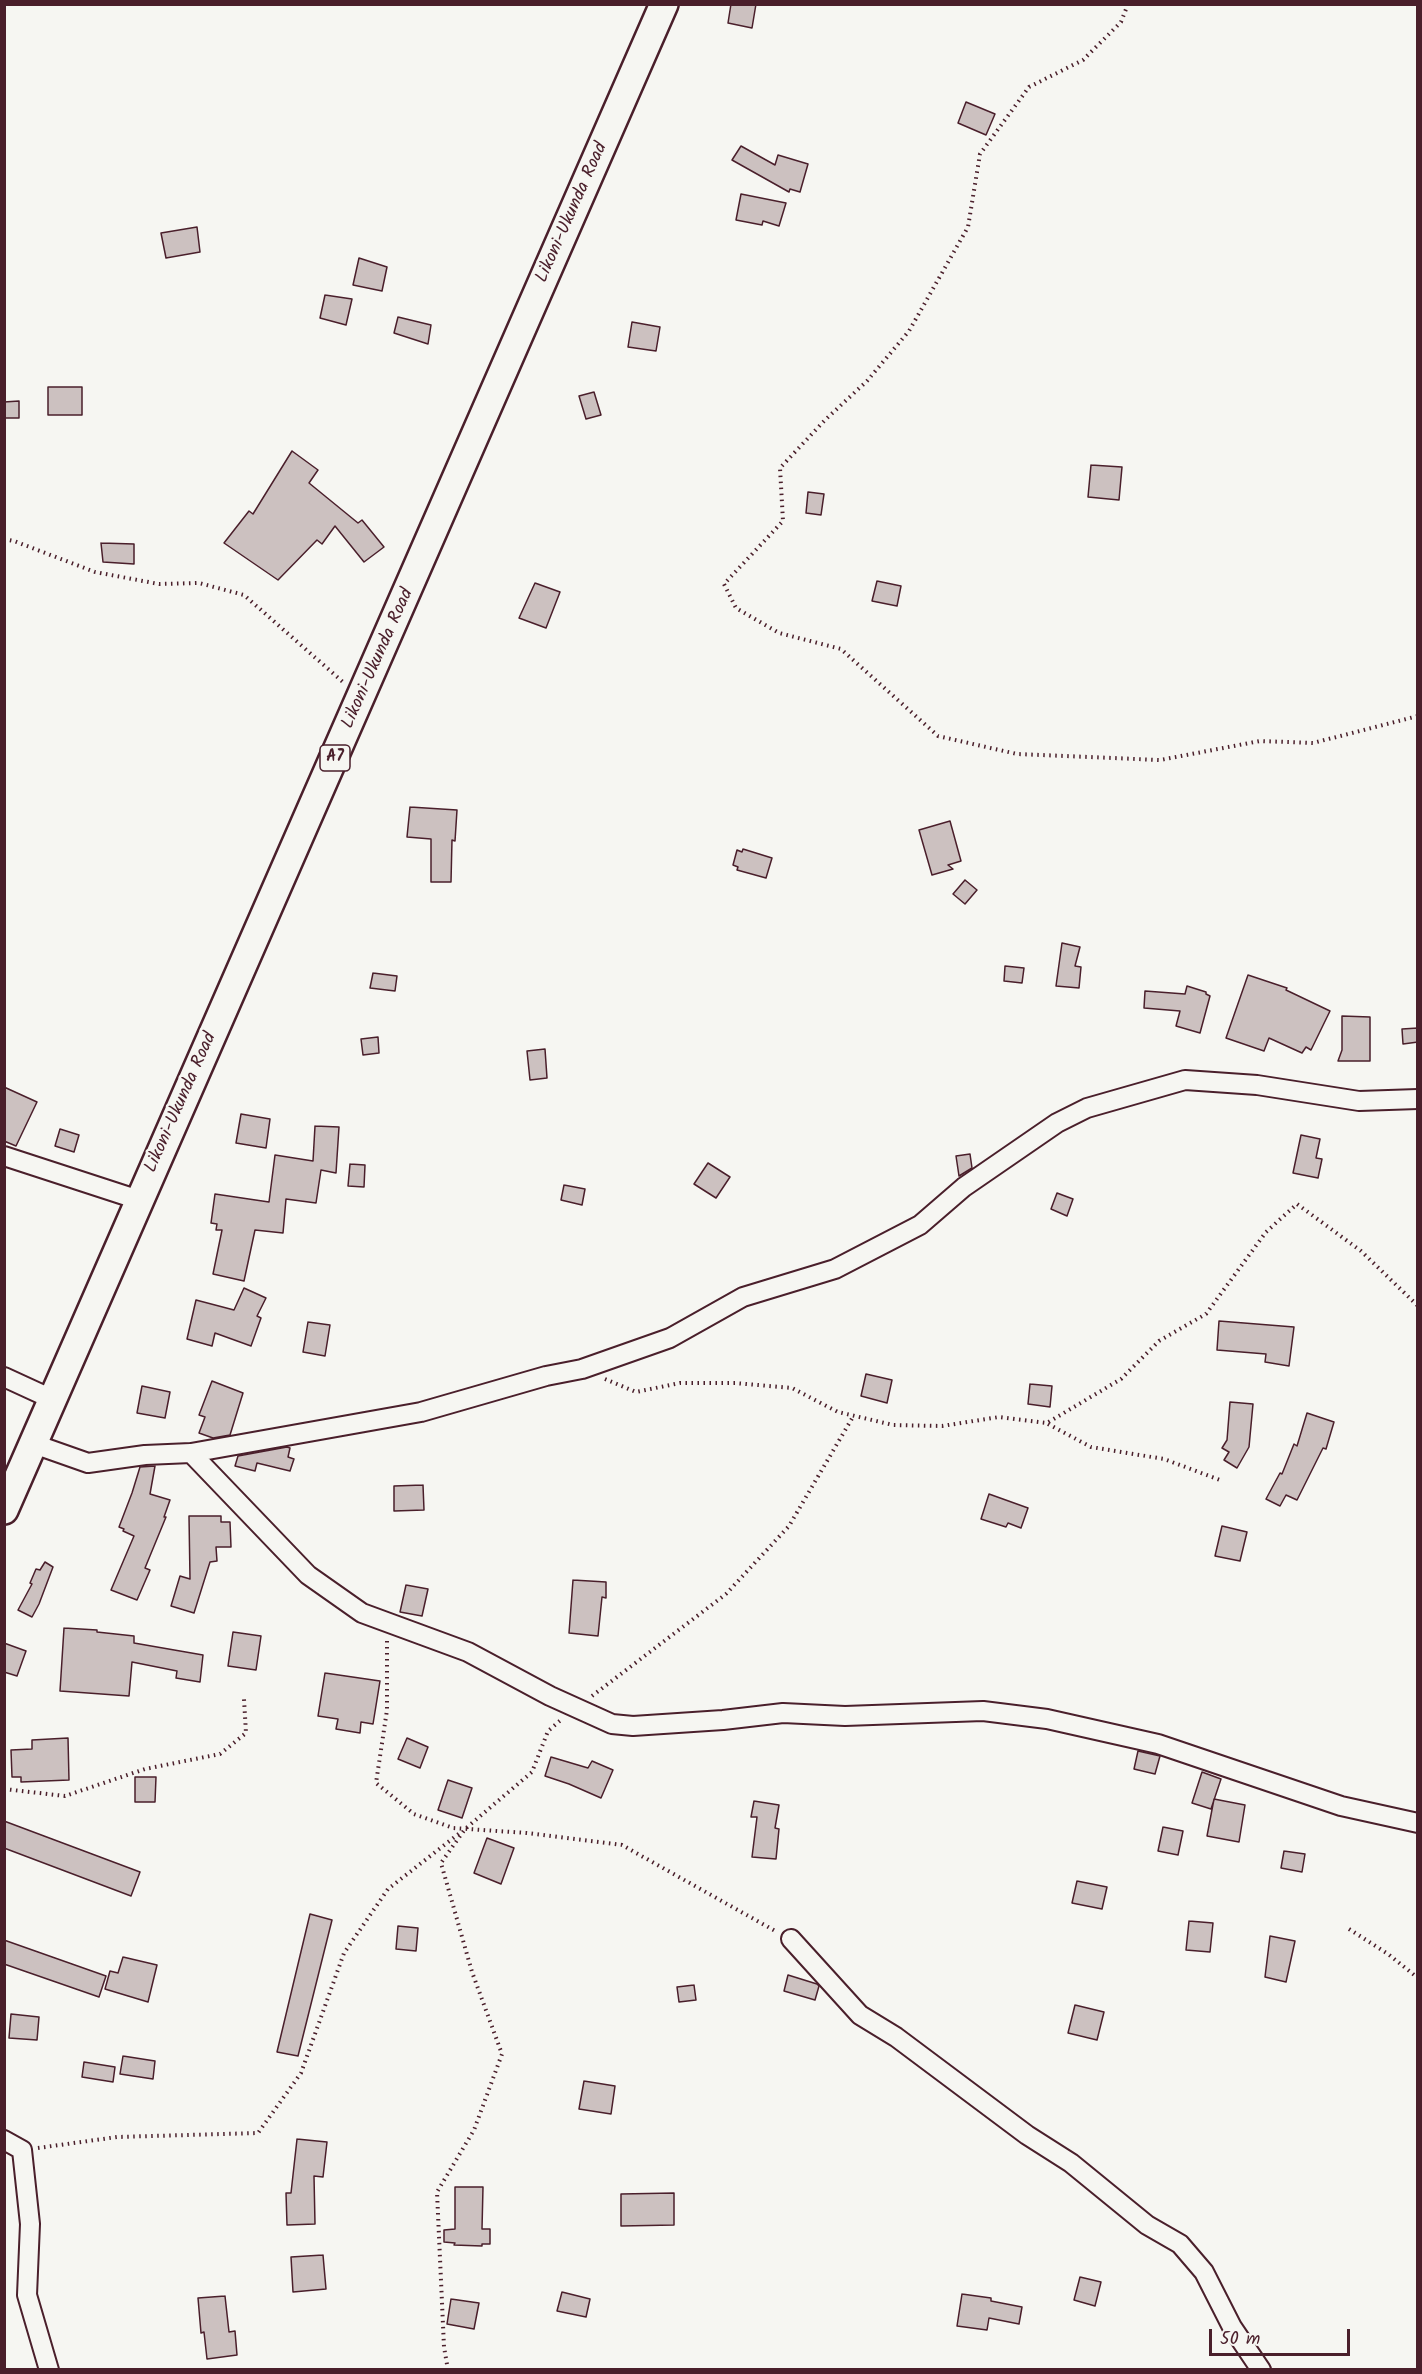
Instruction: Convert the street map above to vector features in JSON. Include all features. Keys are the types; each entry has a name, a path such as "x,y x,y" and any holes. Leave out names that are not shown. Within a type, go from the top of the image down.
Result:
{"highway":[{"name":"Likoni-Ukunda Road","path":"4,1510 13,1472 34,1444 54,1400 139,1200 362,698 664,4"}],"street":[{"path":"34,1444 88,1463 145,1455 191,1453 421,1412 546,1376 582,1369 670,1338 743,1297 835,1269 920,1225 973,1180 1057,1123 1087,1108 1185,1080 1257,1085 1359,1101 1418,1099"},
{"path":"4,1156 139,1200"},
{"path":"4,1377 54,1400"},
{"path":"191,1453 308,1575 362,1613 468,1652 612,1724 633,1726 783,1713 845,1716 983,1711 1047,1719 1158,1744 1341,1806 1418,1823"},
{"path":"791,1940 860,2015 896,2037 1027,2135 1071,2163 1147,2224 1180,2244 1204,2272 1232,2327 1261,2370"},
{"path":"4,2140 22,2150 30,2224 27,2295 45,2367"}],"path":[{"path":"1128,4 1121,22 1083,60 1029,87 981,154 968,227 909,331 867,381 825,420 780,468 783,521 724,585 736,608 779,633 841,649 938,736 1017,754 1160,760 1260,741 1313,743 1417,717"},
{"path":"4,539 95,572 159,584 199,583 244,595 362,698"},
{"path":"1047,1423 1121,1379 1159,1341 1206,1314 1266,1232 1297,1204 1361,1251 1418,1306"},
{"path":"582,1369 636,1392 680,1383 735,1383 792,1388 838,1412 893,1425 942,1426 999,1417 1047,1423 1091,1448 1164,1459 1220,1480"},
{"path":"22,2150 117,2137 258,2133 301,2073 344,1953 388,1888 465,1829 532,1773 548,1731 576,1707 726,1594 789,1526 854,1416"},
{"path":"387,1623 387,1710 376,1784 414,1814 453,1828 527,1833 622,1845 791,1940"},
{"path":"4,1789 65,1796 144,1769 220,1754 246,1733 244,1699"},
{"path":"448,2370 444,2347 437,2192 474,2130 502,2054 472,1972 441,1863 465,1829"},
{"path":"1349,1929 1388,1954 1418,1978"}],"building":[{"path":"731,4 756,4 752,28 728,23"},
{"path":"966,102 995,114 986,135 958,123"},
{"path":"741,146 775,165 778,155 808,164 800,192 790,189 789,192 732,160"},
{"path":"741,194 786,203 779,226 763,221 762,225 736,220"},
{"path":"197,227 200,252 166,258 161,233"},
{"path":"359,258 387,267 382,291 353,285"},
{"path":"325,295 352,299 346,325 320,318"},
{"path":"398,317 431,325 428,344 394,333"},
{"path":"632,322 660,327 656,351 628,347"},
{"path":"48,387 82,387 82,415 48,415"},
{"path":"594,392 601,415 586,419 579,396"},
{"path":"19,401 19,418 4,418 4,402"},
{"path":"292,451 318,470 309,483 358,523 362,520 384,547 364,562 335,526 322,544 317,540 278,580 224,543 249,511 253,514"},
{"path":"1091,465 1122,467 1119,500 1088,497"},
{"path":"808,492 824,494 821,515 806,513"},
{"path":"101,543 134,544 134,564 103,562"},
{"path":"877,581 901,586 897,606 872,601"},
{"path":"535,583 560,592 546,628 519,618"},
{"path":"410,807 457,810 455,841 452,840 451,882 431,882 431,839 407,837"},
{"path":"950,821 961,861 948,865 953,869 932,875 919,830"},
{"path":"743,849 772,858 766,878 737,870 738,867 733,865 737,850 742,852"},
{"path":"965,880 977,890 965,904 953,894"},
{"path":"1062,943 1080,947 1075,966 1081,967 1079,988 1056,986"},
{"path":"1005,966 1024,968 1022,983 1004,981"},
{"path":"373,973 397,976 395,991 370,988"},
{"path":"1248,975 1287,988 1286,990 1330,1011 1311,1050 1306,1047 1302,1053 1269,1038 1264,1051 1226,1038"},
{"path":"1187,986 1206,992 1210,996 1200,1033 1176,1026 1180,1011 1144,1008 1145,991 1185,994"},
{"path":"1342,1016 1370,1017 1370,1061 1338,1061 1342,1050"},
{"path":"1418,1028 1418,1042 1403,1044 1402,1029"},
{"path":"378,1037 379,1053 363,1055 361,1039"},
{"path":"545,1049 547,1078 530,1080 527,1051"},
{"path":"4,1087 37,1102 16,1146 4,1141"},
{"path":"241,1114 270,1119 266,1148 236,1143"},
{"path":"315,1126 339,1127 336,1173 321,1170 316,1203 286,1199 283,1233 255,1230 244,1281 213,1274 222,1230 216,1230 217,1224 211,1223 215,1194 269,1202 275,1155 313,1161"},
{"path":"60,1129 79,1135 74,1152 55,1146"},
{"path":"1301,1135 1320,1139 1316,1158 1322,1159 1318,1178 1293,1173"},
{"path":"970,1154 972,1168 959,1176 956,1156"},
{"path":"708,1163 730,1177 716,1198 694,1184"},
{"path":"350,1164 365,1165 364,1187 348,1186"},
{"path":"564,1185 585,1189 582,1205 561,1200"},
{"path":"1057,1193 1073,1199 1067,1216 1051,1209"},
{"path":"244,1288 266,1298 257,1316 261,1318 251,1346 215,1333 212,1346 187,1339 196,1300 234,1310"},
{"path":"1219,1321 1294,1327 1289,1366 1265,1362 1266,1354 1217,1350"},
{"path":"308,1322 330,1325 325,1356 303,1352"},
{"path":"866,1374 892,1380 887,1403 861,1396"},
{"path":"212,1381 243,1393 230,1435 213,1438 199,1433 205,1417 199,1415"},
{"path":"1030,1384 1052,1386 1050,1407 1028,1404"},
{"path":"142,1386 170,1392 165,1418 137,1413"},
{"path":"1230,1402 1253,1404 1249,1447 1237,1468 1224,1460 1229,1452 1222,1448 1227,1440"},
{"path":"1307,1413 1334,1422 1326,1449 1323,1448 1297,1500 1286,1495 1280,1506 1266,1499 1280,1473 1282,1474 1294,1444 1297,1446"},
{"path":"290,1448 288,1457 294,1459 290,1471 257,1463 255,1471 235,1466 238,1456"},
{"path":"155,1466 150,1494 170,1500 164,1517 166,1517 145,1568 150,1570 137,1600 111,1590 134,1536 119,1527 140,1467"},
{"path":"423,1485 424,1510 394,1511 394,1486"},
{"path":"989,1494 1028,1508 1021,1528 1008,1523 1006,1527 981,1519"},
{"path":"189,1516 221,1516 221,1522 230,1522 231,1547 216,1547 217,1561 210,1562 194,1613 171,1606 180,1576 190,1579"},
{"path":"1222,1526 1247,1532 1240,1561 1215,1556"},
{"path":"45,1562 53,1567 32,1617 18,1610 32,1584 30,1583 36,1569 40,1570"},
{"path":"573,1580 606,1582 606,1598 602,1597 598,1636 569,1633"},
{"path":"406,1585 428,1589 422,1616 400,1612"},
{"path":"64,1628 134,1636 134,1643 203,1655 200,1682 176,1678 177,1671 132,1662 129,1696 60,1691"},
{"path":"233,1632 261,1636 256,1670 228,1666"},
{"path":"4,1643 26,1651 17,1676 4,1672"},
{"path":"325,1673 380,1681 373,1724 361,1722 360,1733 336,1729 338,1719 318,1716"},
{"path":"68,1738 69,1780 21,1782 21,1777 12,1777 11,1750 32,1749 32,1740"},
{"path":"407,1738 428,1747 420,1768 398,1759"},
{"path":"1138,1751 1160,1756 1155,1774 1134,1769"},
{"path":"551,1757 588,1768 592,1761 613,1770 601,1798 545,1776"},
{"path":"1202,1772 1221,1779 1211,1809 1192,1803"},
{"path":"135,1777 156,1777 155,1802 135,1802"},
{"path":"448,1780 472,1788 462,1818 438,1810"},
{"path":"1214,1799 1245,1805 1239,1842 1207,1836"},
{"path":"754,1801 779,1805 775,1828 779,1829 776,1859 752,1857 757,1817 751,1817"},
{"path":"4,1821 140,1872 131,1896 4,1848"},
{"path":"1163,1827 1183,1831 1178,1855 1158,1851"},
{"path":"487,1838 514,1848 501,1884 474,1873"},
{"path":"1284,1851 1305,1854 1302,1872 1281,1868"},
{"path":"1077,1881 1107,1887 1102,1909 1072,1903"},
{"path":"310,1914 332,1920 298,2056 277,2052"},
{"path":"1189,1921 1213,1923 1210,1952 1186,1950"},
{"path":"398,1926 418,1928 416,1951 396,1949"},
{"path":"1270,1936 1295,1941 1286,1982 1265,1977"},
{"path":"4,1940 106,1976 99,1997 4,1964"},
{"path":"123,1957 157,1965 148,2002 105,1989 110,1971 118,1973"},
{"path":"788,1975 817,1984 819,1986 815,2000 784,1991"},
{"path":"694,1985 696,2000 679,2002 677,1987"},
{"path":"1075,2005 1104,2012 1097,2040 1068,2033"},
{"path":"11,2014 39,2017 37,2040 9,2038"},
{"path":"123,2056 155,2061 153,2079 120,2074"},
{"path":"84,2062 115,2067 113,2082 82,2077"},
{"path":"584,2081 615,2086 611,2114 579,2109"},
{"path":"297,2139 327,2142 323,2177 314,2176 315,2224 287,2225 286,2193 291,2193"},
{"path":"455,2187 483,2187 482,2229 490,2229 490,2244 454,2245 455,2243 444,2242 444,2230 455,2229"},
{"path":"674,2193 674,2225 621,2226 621,2194"},
{"path":"323,2255 326,2289 293,2292 291,2257"},
{"path":"1080,2277 1101,2282 1095,2306 1074,2300"},
{"path":"562,2292 590,2299 586,2317 557,2311"},
{"path":"962,2294 991,2298 991,2301 1022,2307 1019,2324 989,2318 987,2330 957,2326"},
{"path":"225,2296 229,2332 235,2331 237,2355 207,2359 204,2332 201,2333 198,2298"},
{"path":"451,2299 479,2303 474,2329 447,2324"}]}
